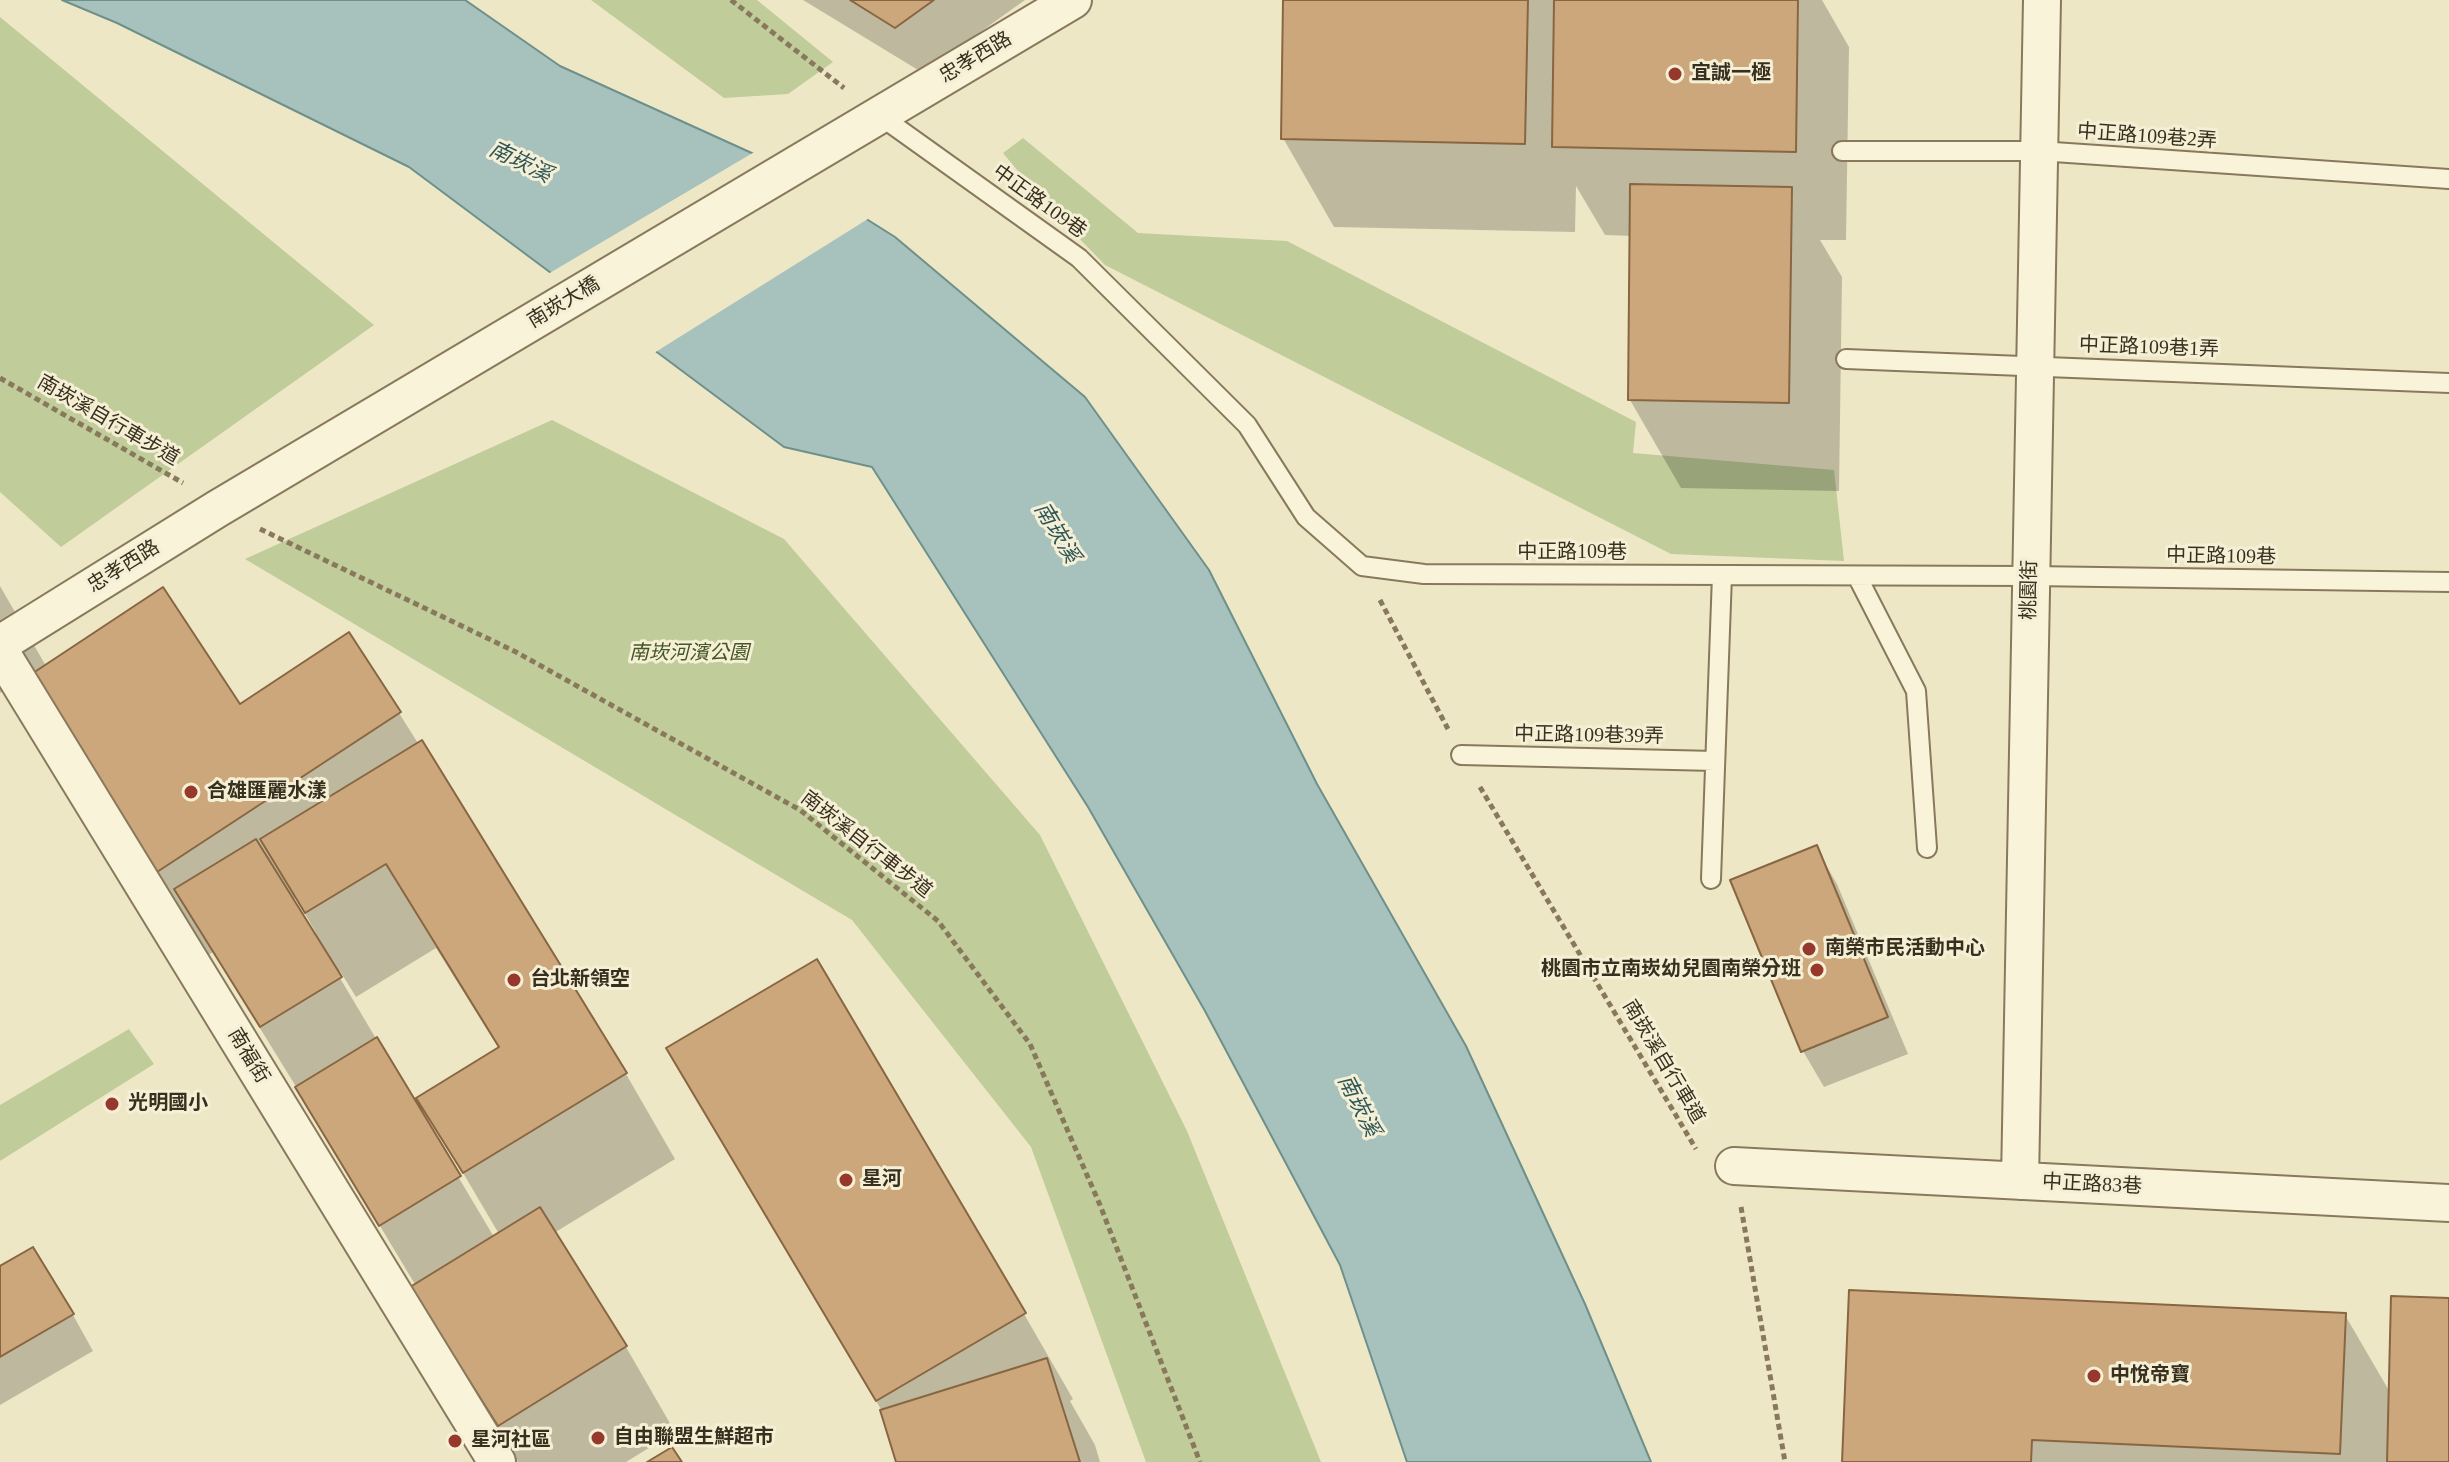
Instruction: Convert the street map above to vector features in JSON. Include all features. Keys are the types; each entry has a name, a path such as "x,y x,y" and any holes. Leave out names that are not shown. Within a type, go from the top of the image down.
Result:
{"street":[{"name":"忠孝西路","path":"879,115 1073,0"},
{"name":"桃園街","path":"2020,1181 2042,0"},
{"name":"南崁大橋","path":"250,508 879,115"},
{"name":"忠孝西路","path":"0,644 250,508"},
{"name":"南福街","path":"0,651 497,1462"},
{"name":"中正路83巷","path":"1734,1166 2449,1203"}],"lane":[{"name":"中正路109巷","path":"879,115 1079,258 1247,425 1306,517 1362,566 1424,574 2031,576 2449,582"},
{"name":"中正路109巷2弄","path":"1842,151 2039,151 2449,179"},
{"name":"中正路109巷1弄","path":"1846,359 2449,383"},
{"path":"1711,879 1722,575"},
{"path":"1857,576 1916,691 1927,848"},
{"name":"中正路109巷39弄","path":"1461,755 1715,761"}],"path":[{"path":"731,0 879,115"},
{"name":"南崁溪自行車步道","path":"0,378 187,486"},
{"name":"南崁溪自行車步道","path":"250,508 800,810 938,921 1030,1044 1100,1205 1200,1462"},
{"name":"南崁溪自行車道","path":"1362,566 1461,755 1703,1161 1734,1166"},
{"path":"1734,1166 1785,1462"}],"green space":[{"path":"591,0 757,0 833,62 788,94 724,98"},
{"path":"0,17 374,325 61,547 0,492"},
{"path":"1023,138 1138,233 1287,241 1636,422 1633,453 1834,470 1844,561 1671,554 1105,265 1042,200 1003,153"},
{"name":"南崁河濱公園","path":"552,420 784,539 1040,835 1187,1131 1321,1462 1146,1462 1031,1147 852,920 245,559"},
{"path":"129,1029 154,1064 0,1161 0,1105"}],"water":[{"name":"南崁溪","path":"62,0 465,0 560,66 787,169 895,237 1085,397 1209,570 1317,784 1466,1046 1585,1304 1651,1462 1407,1462 1340,1265 1205,1011 1088,807 872,467 784,447 409,167 117,23"}],"pier":[{"path":"756,151 789,166 871,217 654,353 548,274"}],"building":[{"path":"850,0 934,0 895,28"},
{"path":"1283,0 1528,0 1525,144 1281,139"},
{"name":"宜誠一極","path":"1554,0 1798,0 1796,152 1552,147"},
{"path":"1630,184 1792,187 1789,403 1628,400"},
{"name":"合雄匯麗水漾","path":"163,587 240,704 349,632 401,712 157,872 27,677"},
{"name":"台北新領空","path":"422,740 627,1073 463,1173 416,1098 499,1047 386,864 305,913 260,839"},
{"path":"256,839 342,977 260,1027 174,889"},
{"name":"南榮市民活動中心","path":"1817,845 1888,1017 1801,1052 1730,880"},
{"name":"星河","path":"817,959 1026,1313 876,1401 666,1048"},
{"path":"377,1037 461,1176 379,1226 295,1087"},
{"path":"540,1207 627,1346 498,1426 410,1287"},
{"path":"33,1247 74,1314 0,1357 0,1266"},
{"name":"中悅帝寶","path":"1849,1290 2346,1313 2340,1454 2032,1440 2031,1462 1842,1462"},
{"path":"2391,1296 2449,1298 2449,1462 2387,1462"},
{"path":"1047,1358 1080,1462 896,1462 880,1410"},
{"path":"672,1447 682,1462 647,1462"}],"place":[{"name":"宜誠一極","path":"1675,74"},
{"name":"合雄匯麗水漾","path":"191,792"},
{"name":"南榮市民活動中心","path":"1809,949"},
{"name":"桃園市立南崁幼兒園南榮分班","path":"1817,970"},
{"name":"台北新領空","path":"514,980"},
{"name":"光明國小","path":"112,1104"},
{"name":"星河","path":"846,1180"},
{"name":"中悅帝寶","path":"2094,1376"},
{"name":"自由聯盟生鮮超市","path":"598,1438"},
{"name":"星河社區","path":"455,1441"}]}
